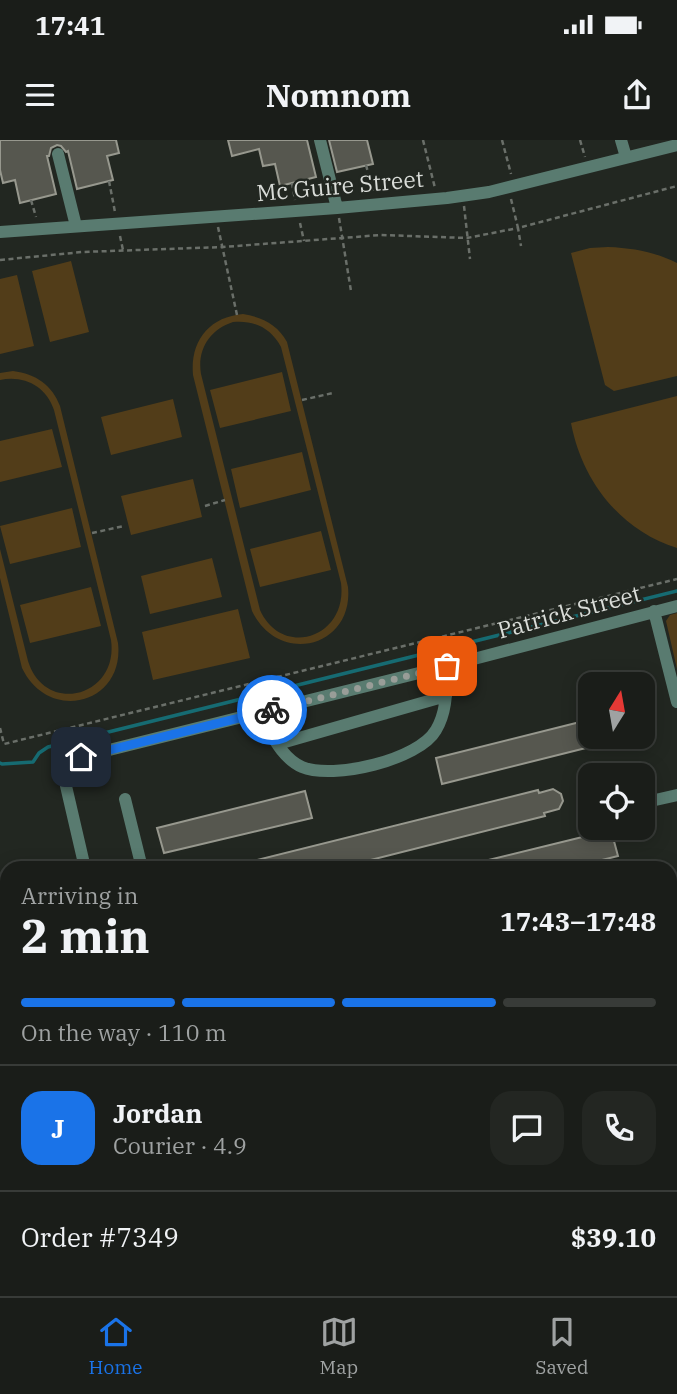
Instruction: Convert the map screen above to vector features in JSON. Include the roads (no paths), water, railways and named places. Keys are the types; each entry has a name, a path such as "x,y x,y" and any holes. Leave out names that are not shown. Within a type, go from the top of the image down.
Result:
{"street":[{"path":"320,140 337,208"},
{"path":"621,140 626,157"},
{"name":"Mc Guire Street","path":"0,232 337,208 489,192 677,145"},
{"path":"58,154 76,226"},
{"name":"Patrick Street","path":"83,861 65,786 68,769 87,755 677,606"},
{"path":"654,611 677,702"},
{"path":"258,713 286,756 300,766 319,772 365,767 392,760 429,739 442,717 447,666"},
{"path":"278,744 446,696"},
{"path":"655,800 677,795"},
{"path":"125,799 140,861"}],"waterway":[{"path":"0,763 33,762 39,753 48,747 677,591"}]}
